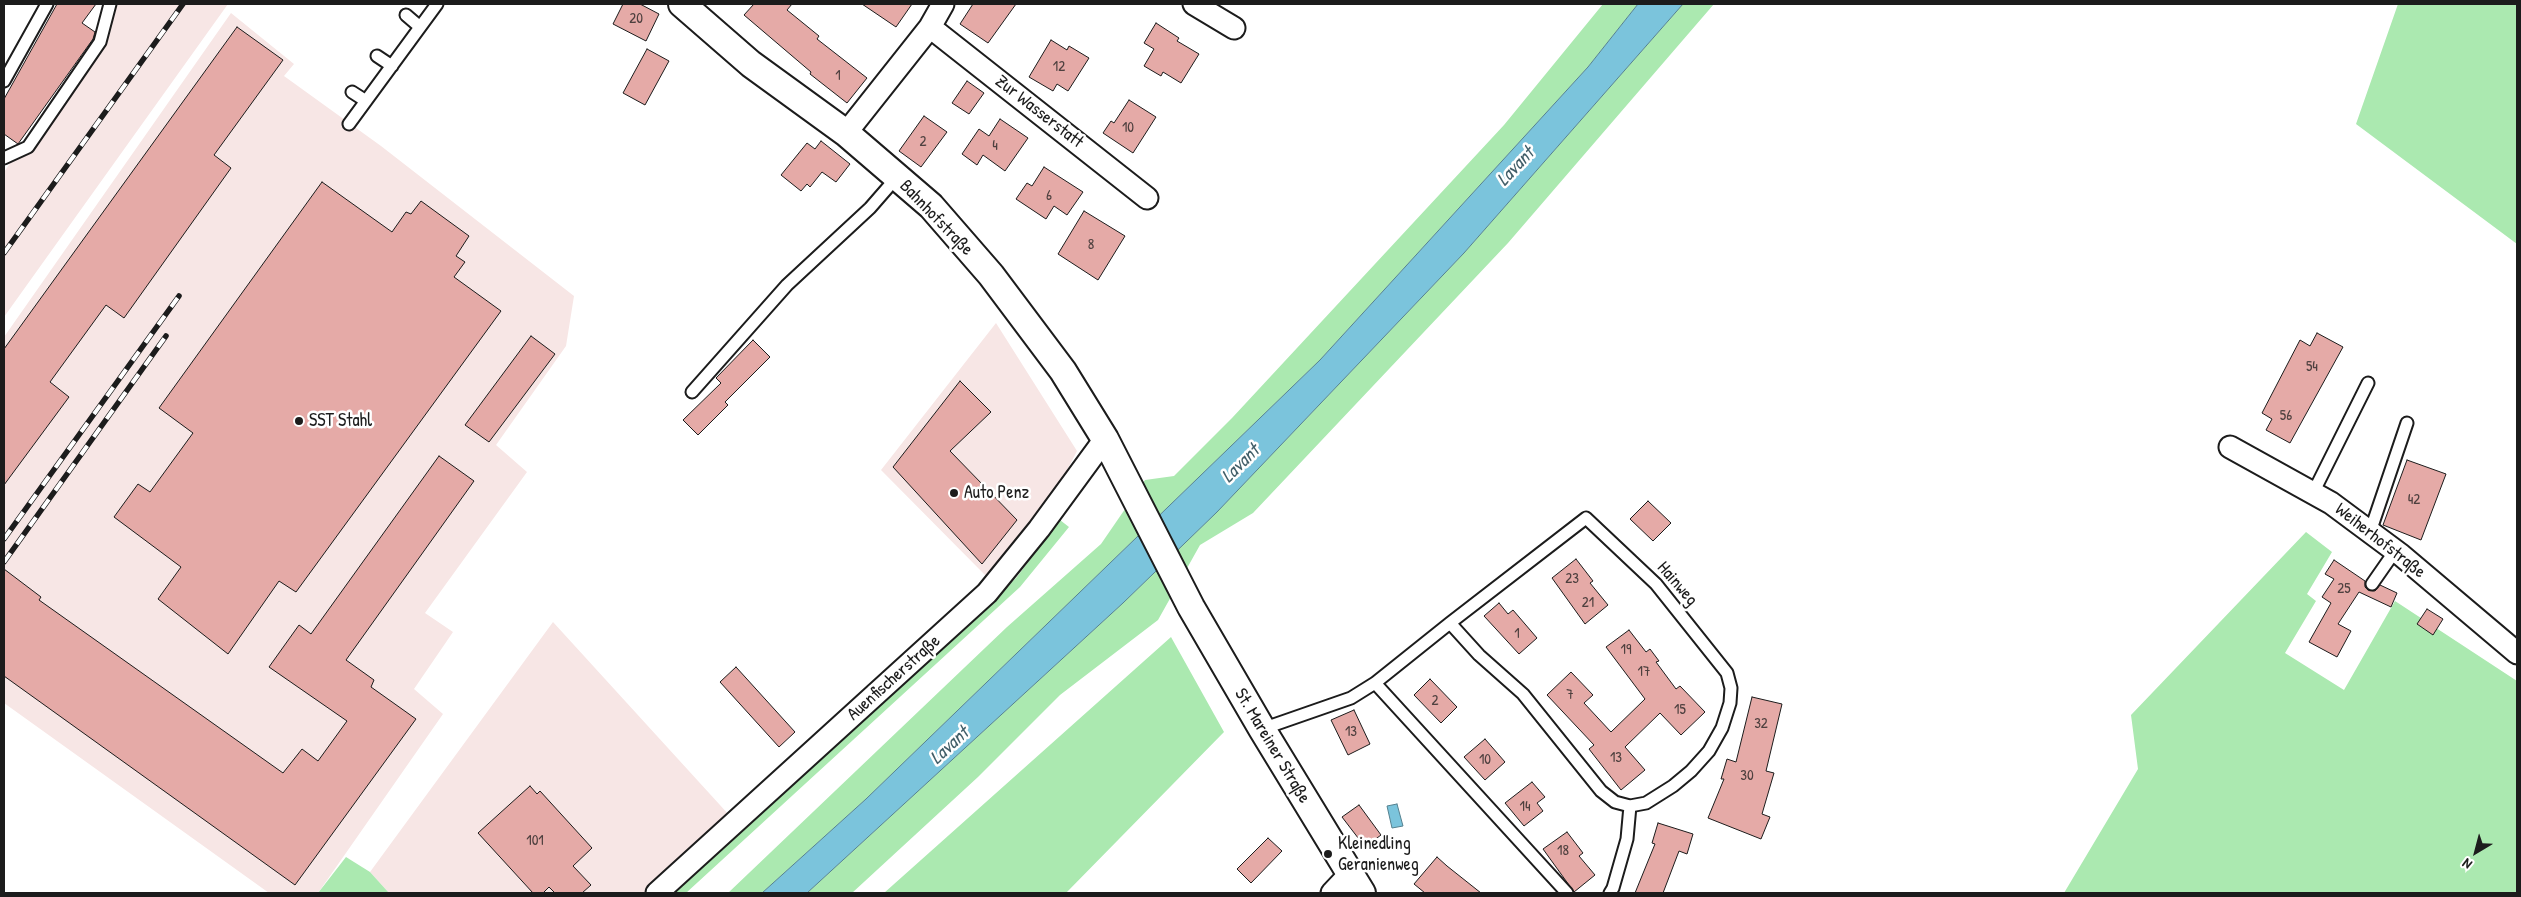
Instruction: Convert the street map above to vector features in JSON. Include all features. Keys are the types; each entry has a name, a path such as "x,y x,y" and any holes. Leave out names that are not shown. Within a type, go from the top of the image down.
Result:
{"street":[{"name":"Bahnhofstraße","path":"682,4 751,64 846,133 931,206 990,275 1063,371 1105,439 1130,487"},
{"path":"846,133 930,27 943,4"},
{"path":"1194,4 1234,28"},
{"name":"Zur Wasserstatt","path":"930,27 1147,198"},
{"name":"Auenfischerstraße","path":"657,893 987,593 1040,529 1105,439"},
{"name":"Weiherhofstraße","path":"2230,446 2331,503 2395,551 2517,653"},
{"name":"St. Mareiner Straße","path":"1130,487 1186,598 1262,729 1347,887"}],"lane":[{"path":"4,81 47,4"},
{"path":"4,158 28,146 100,42 110,4"},
{"path":"349,124 437,4"},
{"path":"406,15 420,27"},
{"path":"377,56 392,66"},
{"path":"352,92 366,101"},
{"path":"692,392 787,285 870,208 897,177"},
{"path":"2313,493 2368,383"},
{"path":"2370,532 2407,423"},
{"name":"Hainweg","path":"1262,729 1351,698 1376,683 1586,518 1656,584 1727,673 1731,688 1730,703 1718,736 1709,750 1691,771 1673,786 1646,803 1630,806"},
{"path":"2372,584 2395,551"},
{"path":"1450,623 1479,655 1523,694 1601,791 1615,802 1630,806 1627,839 1614,888 1610,893"},
{"path":"1376,683 1567,893"}],"shaded area":[{"path":"118,4 228,4 4,317 4,172 102,33"},
{"path":"231,13 294,64 284,76 381,146 574,296 566,346 496,445 527,472 425,613 453,632 414,689 443,714 318,893 269,893 4,703 4,337"},
{"path":"996,323 1077,451 1062,480 986,576 881,470"},
{"path":"553,622 730,816 644,893 389,893 370,872"}],"green space":[{"path":"1603,4 1638,4 1588,67 1320,360 866,799 762,893 728,893 1007,627 1101,544 1145,480 1174,476 1232,418 1504,125"},
{"path":"1683,4 1714,4 1508,243 1253,513 1200,545 1158,620 1060,695 978,777 852,893 807,893 1123,603 1217,512 1464,253"},
{"path":"2398,4 2517,4 2517,244 2356,124"},
{"path":"1060,520 1069,527 1020,587 686,893 671,893 1016,578"},
{"path":"2306,532 2332,552 2307,594 2316,601 2285,653 2344,690 2395,601 2517,681 2517,893 2064,893 2138,769 2131,715"},
{"path":"1171,637 1224,732 1066,893 884,893"},
{"path":"346,857 370,872 389,893 318,893"}],"water":[{"name":"Lavant","path":"1638,4 1683,4 1464,253 1217,512 1123,603 807,893 762,893 866,799 1320,360 1588,67"},
{"path":"1397,804 1403,826 1392,828 1387,806"}],"building":[{"path":"57,4 96,4 82,23 95,32 93,39 18,144 4,134 4,99"},
{"path":"623,4 640,4 659,14 646,41 613,24"},
{"path":"754,4 792,4 787,10 819,36 817,39 867,78 847,103 810,74 811,72 744,15"},
{"path":"862,4 912,4 896,27"},
{"path":"973,4 1016,4 988,43 960,24"},
{"path":"1156,23 1179,38 1177,41 1199,54 1181,83 1163,72 1161,76 1144,66 1154,49 1144,43"},
{"path":"237,27 283,60 214,155 231,168 124,318 106,305 50,382 69,397 4,485 4,349"},
{"path":"1051,40 1067,50 1069,46 1089,58 1068,91 1057,84 1053,91 1029,77"},
{"path":"647,49 669,61 645,105 623,93"},
{"path":"967,81 984,93 969,114 952,103"},
{"path":"1129,100 1156,117 1133,153 1103,133 1111,121 1114,123"},
{"path":"924,116 947,132 921,167 899,151"},
{"path":"1000,119 1028,138 1005,171 983,155 977,165 962,154 979,129 989,136"},
{"path":"821,141 850,164 836,182 822,172 810,187 807,184 801,191 781,175 807,143 815,149"},
{"path":"1044,167 1083,192 1067,215 1054,206 1046,219 1016,199 1027,183 1032,186"},
{"name":"SST Stahl","path":"322,182 392,232 406,212 411,214 421,201 469,236 456,256 465,262 454,277 501,311 296,592 279,581 228,654 158,599 181,567 114,517 138,484 150,492 193,433 159,408"},
{"path":"1084,211 1125,236 1098,280 1058,254"},
{"path":"2317,333 2343,347 2290,443 2266,430 2272,419 2262,413 2300,340 2310,346"},
{"path":"531,336 555,354 489,442 465,425"},
{"path":"753,340 770,357 725,402 728,405 698,435 683,420 721,383 716,378"},
{"name":"Auto Penz","path":"960,381 991,412 950,451 1017,520 982,564 893,467"},
{"path":"439,456 474,481 346,660 374,680 371,687 416,719 295,885 4,676 4,569 41,597 39,600 283,773 302,749 318,761 347,721 269,667 299,625 311,634"},
{"path":"2407,460 2446,474 2421,540 2383,525"},
{"path":"1648,501 1671,523 1653,541 1630,519"},
{"path":"1576,559 1593,581 1590,583 1608,605 1585,624 1552,578"},
{"path":"2334,560 2365,581 2365,587 2368,590 2375,591 2380,585 2397,593 2391,607 2359,592 2338,624 2351,631 2337,657 2309,642 2331,603 2322,597 2334,579 2325,574"},
{"path":"1499,603 1508,614 1513,610 1537,638 1519,654 1484,616"},
{"path":"2427,609 2443,619 2433,635 2417,624"},
{"path":"1629,630 1646,652 1650,649 1659,661 1656,662 1676,689 1680,686 1705,712 1681,735 1660,713 1625,747 1645,770 1621,790 1589,749 1594,745 1547,695 1571,672 1593,695 1584,703 1611,732 1645,699 1606,647"},
{"path":"736,667 795,732 779,747 720,682"},
{"path":"1430,679 1457,707 1441,723 1414,695"},
{"path":"1752,697 1782,704 1766,771 1774,773 1762,814 1770,817 1761,839 1708,818 1724,779 1721,779 1727,759 1736,762"},
{"path":"1354,710 1370,744 1348,755 1331,720"},
{"path":"1485,739 1505,762 1485,780 1464,757"},
{"path":"1532,782 1545,797 1537,803 1543,811 1524,826 1505,803"},
{"path":"530,786 537,794 540,791 592,848 573,866 591,885 582,893 555,893 549,887 543,893 533,893 478,833"},
{"path":"1359,805 1381,835 1365,847 1342,817"},
{"path":"1658,823 1693,834 1687,854 1679,851 1663,893 1635,893 1655,844 1652,843"},
{"path":"1567,832 1583,853 1579,856 1595,875 1574,892 1543,849"},
{"path":"1268,838 1282,851 1251,883 1237,869"},
{"path":"1437,857 1481,893 1425,893 1414,884"}],"railway":[{"path":"4,253 183,4"},
{"path":"4,539 179,296"},
{"path":"4,562 166,336"}],"place":[{"name":"SST Stahl","path":"299,421"},
{"name":"Auto Penz","path":"954,493"},
{"name":"Kleinedling Geranienweg","path":"1328,854"}]}
